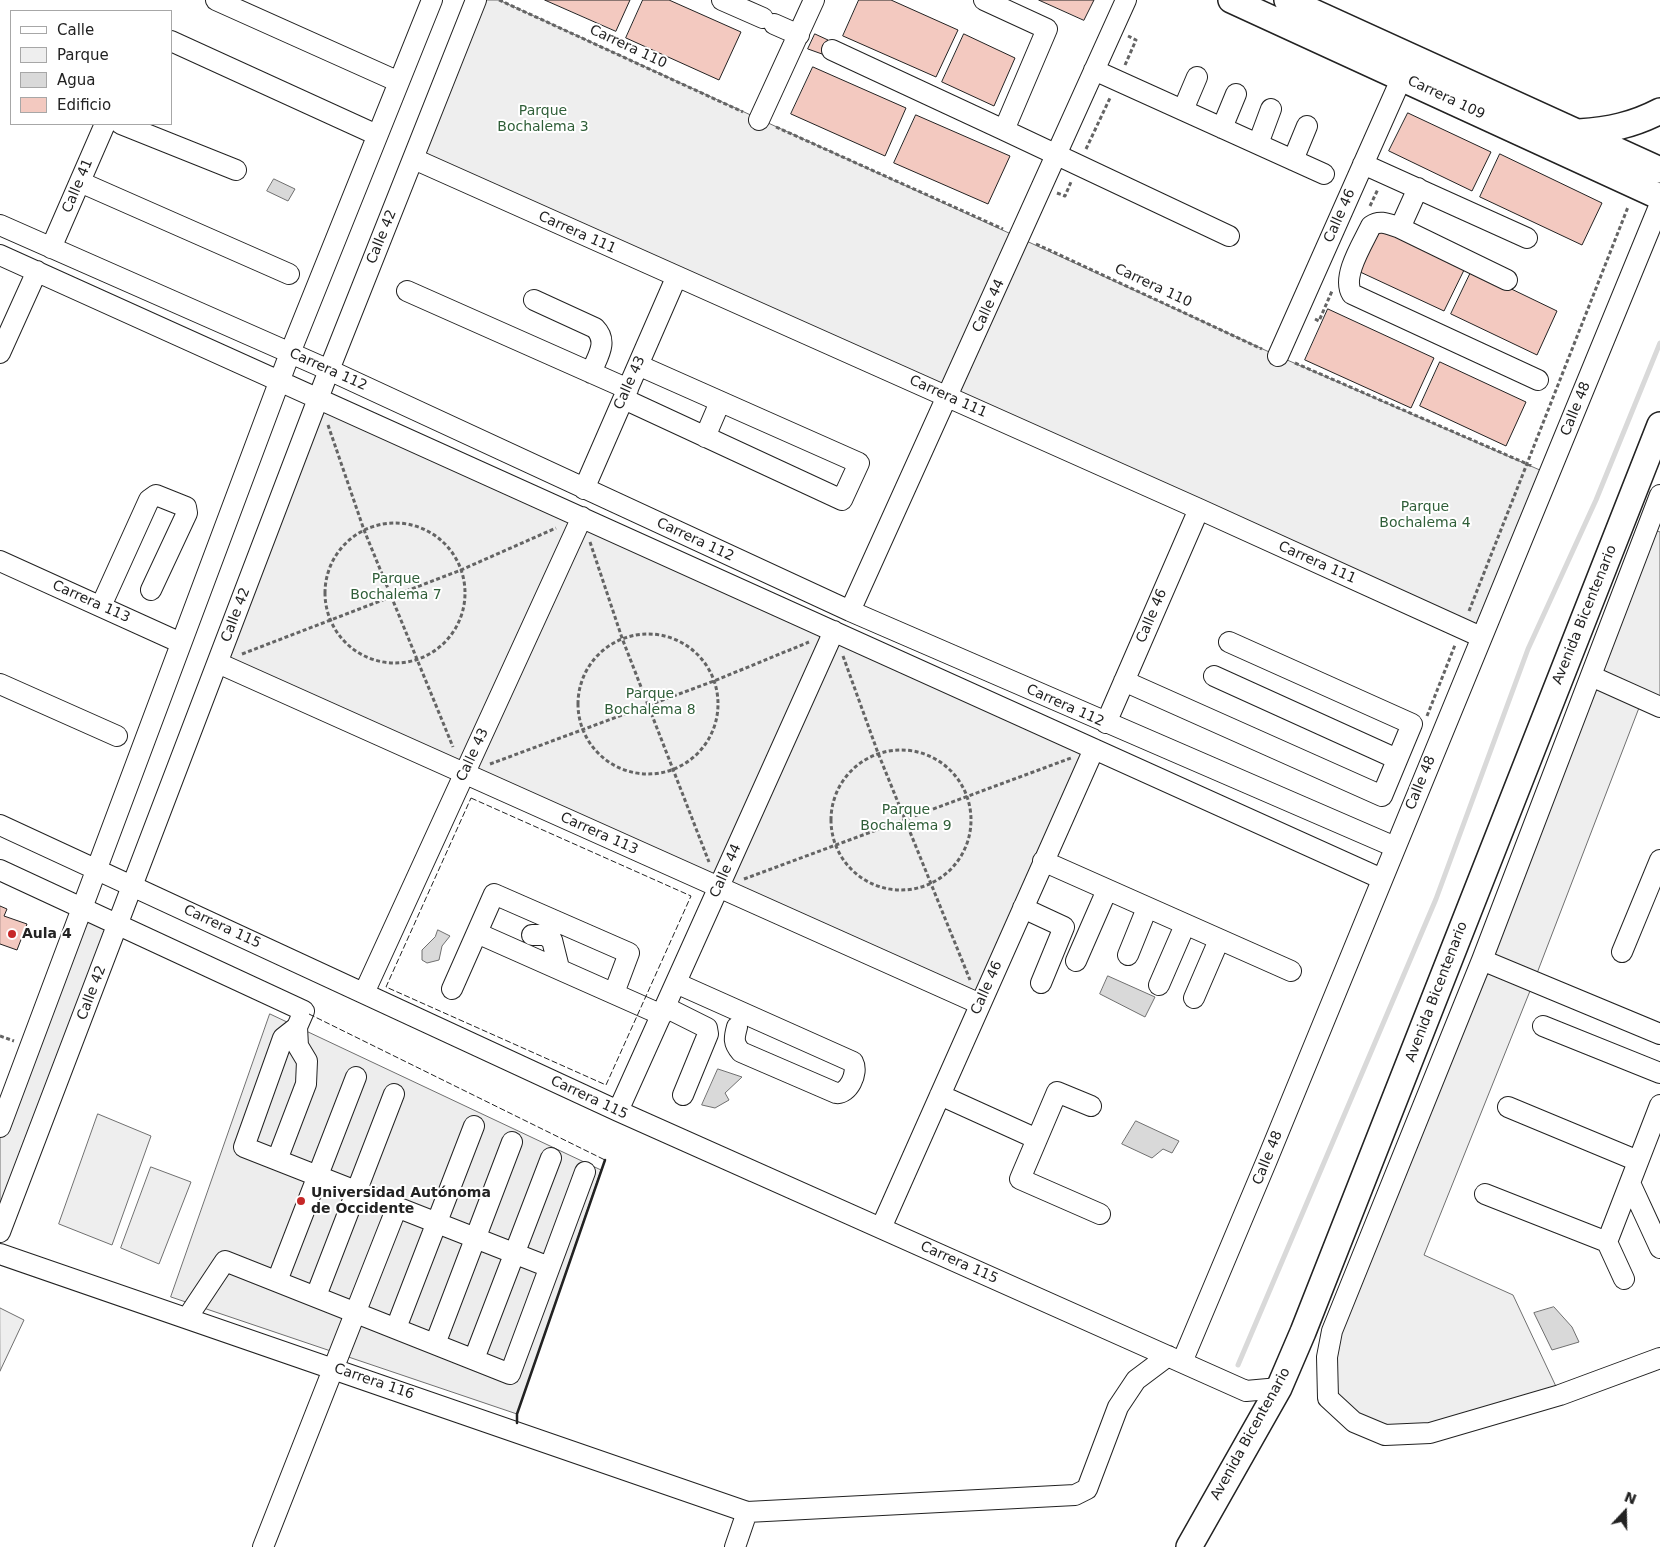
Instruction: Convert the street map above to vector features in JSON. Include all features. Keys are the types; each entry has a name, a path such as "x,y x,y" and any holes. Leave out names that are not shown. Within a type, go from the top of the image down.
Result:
{"main road":[{"name":"Carrera 109","path":"1231,0 1660,197"},
{"name":"Carrera 109","path":"1287,0 1659,171"},
{"path":"1576,132 1609,130 1640,122 1660,111"},
{"name":"Avenida Bicentenario","path":"1189,1547 1279,1388 1303,1332 1660,425"}],"street":[{"path":"216,0 399,82"},
{"path":"0,1127 290,353 432,0"},
{"name":"Calle 42","path":"0,1232 329,370 476,0"},
{"path":"722,0 758,13 799,35"},
{"path":"760,120 814,0"},
{"path":"984,0 1047,29 1004,130"},
{"name":"Calle 44","path":"850,611 1126,0"},
{"path":"172,41 377,136"},
{"path":"832,50 1229,236"},
{"path":"1094,70 1324,174"},
{"path":"1183,110 1197,77"},
{"name":"Calle 46","path":"1278,356 1402,77"},
{"path":"1222,128 1236,94"},
{"path":"1258,144 1271,109"},
{"name":"Calle 41","path":"51,248 105,125"},
{"path":"124,125 236,170"},
{"path":"1293,160 1307,126"},
{"name":"Carrera 111","path":"414,159 676,278 1199,509 1481,637"},
{"path":"1363,164 1527,238"},
{"path":"80,182 289,274"},
{"path":"1400,228 1418,188"},
{"name":"Calle 48","path":"1175,1359 1382,879 1660,204"},
{"path":"1507,280 1400,228 1383,222 1376,222 1371,226 1348,278 1347,287 1352,294 1538,380"},
{"name":"Carrera 112","path":"0,224 329,370 850,611 1394,847"},
{"name":"Carrera 112","path":"0,255 1382,879"},
{"path":"0,353 37,272"},
{"name":"Calle 43","path":"584,489 676,278"},
{"path":"407,291 590,373 705,437 842,500 859,463 638,365"},
{"path":"534,300 595,328 602,335 603,343 590,373"},
{"path":"705,437 720,402"},
{"path":"101,606 149,500 156,495 186,507 187,513 152,590"},
{"path":"1660,495 1482,960 1332,1331 1327,1356 1328,1398 1354,1422 1385,1435 1430,1433 1560,1395 1660,1358"},
{"name":"Calle 46","path":"1106,723 1199,509"},
{"name":"Calle 43","path":"364,993 582,517"},
{"name":"Carrera 113","path":"0,561 181,643"},
{"name":"Calle 44","path":"618,1111 834,631"},
{"path":"1124,681 1382,796 1412,724 1229,642"},
{"name":"Carrera 113","path":"218,663 980,1004"},
{"path":"1214,676 1397,759"},
{"path":"1591,676 1660,707"},
{"path":"0,684 117,736"},
{"name":"Calle 46","path":"881,1228 1094,749"},
{"name":"Carrera 115","path":"0,825 618,1111 1246,1391 1279,1388"},
{"path":"1622,952 1660,860"},
{"path":"1044,861 1291,971"},
{"path":"0,870 118,923 301,1019"},
{"path":"1076,962 1107,890"},
{"path":"452,989 494,894 629,953 614,993"},
{"path":"1023,908 1064,927 1041,983"},
{"path":"1128,955 1147,908"},
{"path":"1160,986 1185,925"},
{"path":"477,933 614,993 702,1024 707,1028 708,1034 683,1094"},
{"path":"532,936 545,935 552,940 559,968"},
{"path":"1194,998 1219,940"},
{"path":"1482,960 1660,1034"},
{"path":"676,983 852,1062 855,1071 847,1091 842,1094 836,1093 741,1052 735,1046 734,1038 737,1027"},
{"path":"301,1019 283,1038 244,1147 549,1267"},
{"path":"277,1160 306,1084 307,1061 298,1046 301,1019"},
{"path":"1543,1026 1660,1072"},
{"path":"277,1281 356,1077"},
{"path":"1091,1106 1057,1092 1020,1179 1100,1214"},
{"path":"316,1296 394,1094"},
{"path":"940,1095 1037,1139"},
{"path":"1607,1242 1660,1105"},
{"path":"1508,1106 1638,1161"},
{"path":"396,1328 474,1126"},
{"path":"435,1344 512,1142"},
{"path":"474,1359 551,1158"},
{"path":"187,1318 225,1261 510,1374 585,1172"},
{"path":"1630,1183 1660,1248"},
{"path":"1485,1194 1607,1242 1624,1279"},
{"path":"263,1547 397,1207"},
{"name":"Carrera 116","path":"0,1254 747,1512"},
{"path":"735,1547 747,1512 1075,1495 1087,1489 1118,1407 1136,1380 1175,1359"}],"path":[{"name":"Carrera 110","path":"499,0 1006,230"},
{"path":"1462,629 1628,207"},
{"name":"Carrera 110","path":"1030,242 1278,356 1527,464"},
{"path":"319,398 364,530 464,774 714,681 834,631 878,753 980,1004"},
{"path":"218,663 461,570 582,517 622,638 719,888 967,798 1094,749"},
{"path":"397,523 414,526 443,542 454,555 461,570 465,597 458,624 441,646 417,660 400,663 383,662 366,657 345,642 330,620 325,594 329,568 343,546 364,530 380,525 397,523"},
{"path":"646,634 670,637 697,654 707,667 714,681 718,708 711,733 696,755 673,769 655,773 637,773 620,768 604,759 591,746 582,730 577,703 583,676 599,653 622,638 646,634"},
{"path":"896,750 914,751 932,757 947,768 959,781 967,798 971,814 970,831 965,848 956,863 944,875 930,884 912,889 893,889 874,885 858,875 845,862 835,845 831,830 831,814 834,798 841,783 857,765 878,753 896,750"},
{"path":"0,1036 14,1042"}],"green space":[{"path":"476,0 499,0 1278,356 1549,474 1481,637 414,159"},
{"path":"319,398 1094,749 980,1004 220,659"},
{"path":"1648,527 1660,532 1660,707 1642,700 1534,981 1424,1255 1513,1295 1560,1395 1385,1435 1328,1398 1327,1357"},
{"path":"83,907 118,923 0,1232 0,1127"},
{"path":"98,1114 151,1136 112,1245 59,1224"},
{"path":"151,1167 191,1182 159,1264 121,1248"},
{"path":"0,1308 24,1320 0,1371"}],"shaded area":[{"path":"270,1014 601,1170 517,1414 171,1297"}],"water":[{"path":"274,179 295,189 288,201 267,191"},
{"path":"438,930 450,936 442,946 439,960 427,963 422,960 422,950 435,937"},
{"path":"1108,976 1155,997 1145,1017 1100,994"},
{"path":"718,1069 742,1077 725,1093 729,1100 715,1108 702,1105"},
{"path":"1136,1121 1179,1141 1172,1153 1163,1149 1152,1158 1122,1144"},
{"path":"1554,1307 1572,1327 1579,1342 1552,1350 1534,1313"}],"building":[{"path":"545,0 630,0 616,31"},
{"path":"643,0 669,0 741,32 719,80 626,38"},
{"path":"859,0 891,0 958,30 936,77 843,36"},
{"path":"1039,0 1094,0 1084,20"},
{"path":"815,34 828,40 822,54 808,49"},
{"path":"964,34 1015,58 994,106 942,82"},
{"path":"813,67 906,108 885,156 791,114"},
{"path":"1408,113 1491,152 1472,191 1389,151"},
{"path":"916,115 1010,156 988,204 894,163"},
{"path":"1500,154 1602,203 1582,245 1480,197"},
{"path":"1379,227 1465,268 1444,311 1358,271"},
{"path":"1472,270 1557,311 1537,355 1451,314"},
{"path":"1328,309 1434,358 1411,408 1305,360"},
{"path":"1440,362 1526,402 1506,446 1420,406"},
{"name":"Aula 4","path":"0,906 7,909 4,916 27,924 17,950 0,944"}],"waterway":[{"path":"1238,1365 1436,899 1528,649 1596,500 1660,343"}],"fence":[{"path":"471,798 691,896 606,1085 386,987 471,798"},
{"path":"309,1014 605,1160"}],"wall":[{"path":"517,1423 517,1414 605,1160"}],"place":[{"name":"Aula 4","path":"12,934"},
{"name":"Universidad Autónoma de Occidente","path":"301,1201"}],"park label":[{"name":"Parque Bochalema 3","path":"543,120"},
{"name":"Parque Bochalema 4","path":"1425,516"},
{"name":"Parque Bochalema 7","path":"396,588"},
{"name":"Parque Bochalema 8","path":"650,702"},
{"name":"Parque Bochalema 9","path":"906,818"}]}
